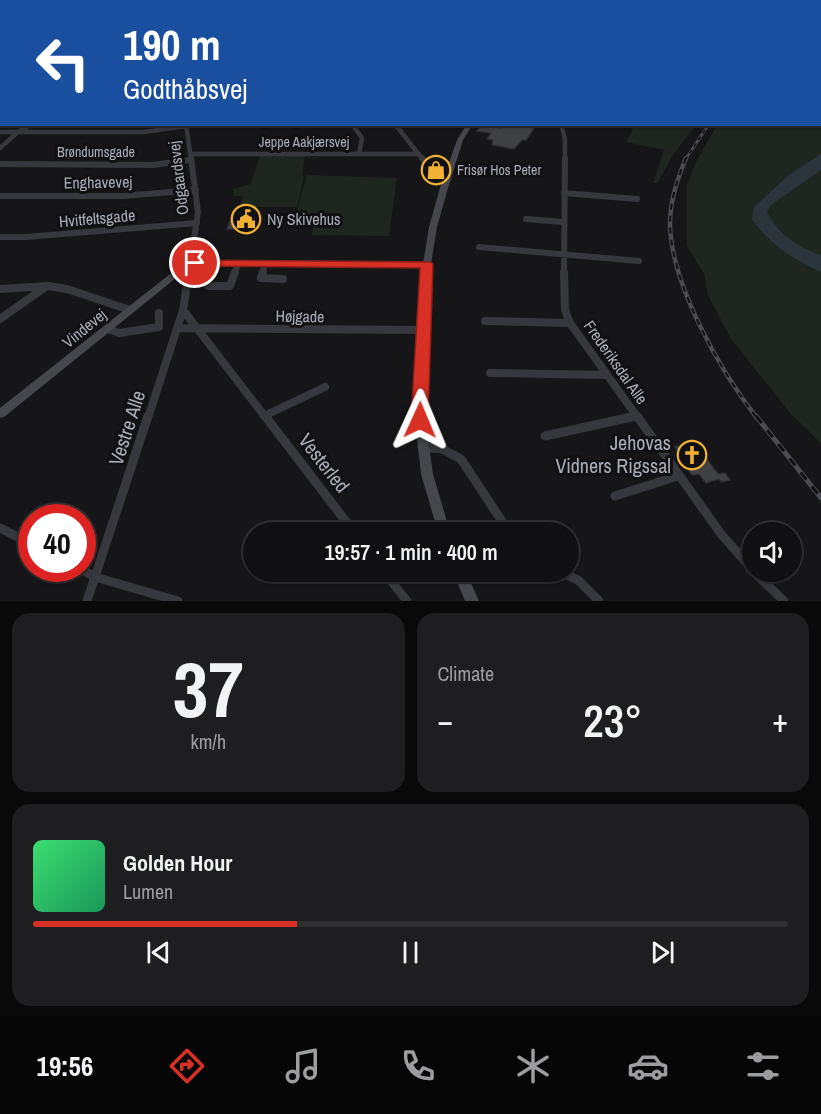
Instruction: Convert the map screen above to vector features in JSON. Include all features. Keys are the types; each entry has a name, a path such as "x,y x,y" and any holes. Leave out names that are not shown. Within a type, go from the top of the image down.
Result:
{"street":[{"path":"0,148 28,126"},
{"path":"0,132 144,132 180,126"},
{"name":"Odgaardsvej","path":"186,126 196,190 197,223 190,267"},
{"path":"353,126 362,138 359,154"},
{"path":"397,126 434,172 448,176"},
{"path":"441,522 426,474 419,410 427,264 433,227 448,176 460,140 469,126"},
{"name":"Frederiksdal Alle","path":"561,126 564,139 564,297 565,310 570,323 678,476 721,534 742,558"},
{"name":"Jeppe Aakjærsvej","path":"190,157 419,154"},
{"name":"Brøndumsgade","path":"0,164 153,165 190,157"},
{"name":"Enghavevej","path":"0,196 104,196 168,194 196,190"},
{"path":"564,193 637,199"},
{"path":"526,219 564,222"},
{"name":"Hvitfeltsgade","path":"0,237 197,223"},
{"path":"480,247 639,261"},
{"path":"190,267 238,264 427,264"},
{"path":"208,286 230,286 238,264"},
{"path":"265,264 261,278 283,279"},
{"name":"Vindevej","path":"0,414 173,276 190,267"},
{"name":"Vestre Alle","path":"96,574 183,310 190,267"},
{"path":"0,319 48,286"},
{"path":"0,289 48,286 67,289 130,310"},
{"name":"Vesterled","path":"183,310 346,522"},
{"path":"108,329 119,333 159,327 159,314"},
{"path":"485,321 570,323"},
{"name":"Højgade","path":"177,328 423,330"},
{"path":"490,373 606,375"},
{"path":"264,416 325,387"},
{"path":"545,436 636,416"},
{"path":"422,447 442,449 461,459 502,522"},
{"path":"615,496 678,476"},
{"path":"0,528 18,537"},
{"path":"96,577 178,601"},
{"path":"579,580 599,601"},
{"name":"Vestre Alle","path":"87,601 93,582"},
{"path":"392,582 407,601"},
{"path":"464,582 472,601"},
{"name":"Frederiksdal Alle","path":"765,582 784,601"}],"shaded area":[{"path":"634,126 695,126 672,156 658,183 653,183 664,150 626,142"},
{"path":"716,126 821,126 821,443 791,414 731,339 708,295 704,274 687,246 687,185 697,160"},
{"path":"821,154 821,170 771,205 767,212 783,234 804,248 821,255 821,272 783,250 766,236 752,219 754,207 789,175"},
{"path":"260,156 305,156 302,175 304,177 297,207 240,207 243,196 234,196 233,189 251,184"},
{"path":"307,175 397,178 389,236 312,235 313,227 293,226"}],"building":[{"path":"481,126 502,128 503,126 536,126 526,140 522,140 514,149 492,145 493,140 487,139 491,133 477,131"},
{"name":"Ny Skivehus","path":"235,209 244,209 237,229 227,229"},
{"name":"Jehovas Vidners Rigssal","path":"694,442 718,474 725,473 730,480 721,482 719,479 706,483 699,474 692,475 684,464 688,463 675,447"}],"railway":[{"path":"686,159 708,126"},
{"path":"686,159 670,215 673,248 679,273 688,299 713,352 757,418"},
{"path":"756,416 821,498"}],"place":[{"name":"Frisør Hos Peter","path":"436,170"},
{"name":"Ny Skivehus","path":"246,219"},
{"name":"Jehovas Vidners Rigssal","path":"692,455"}],"route":[{"path":"195,263 427,264 420,420"}]}
